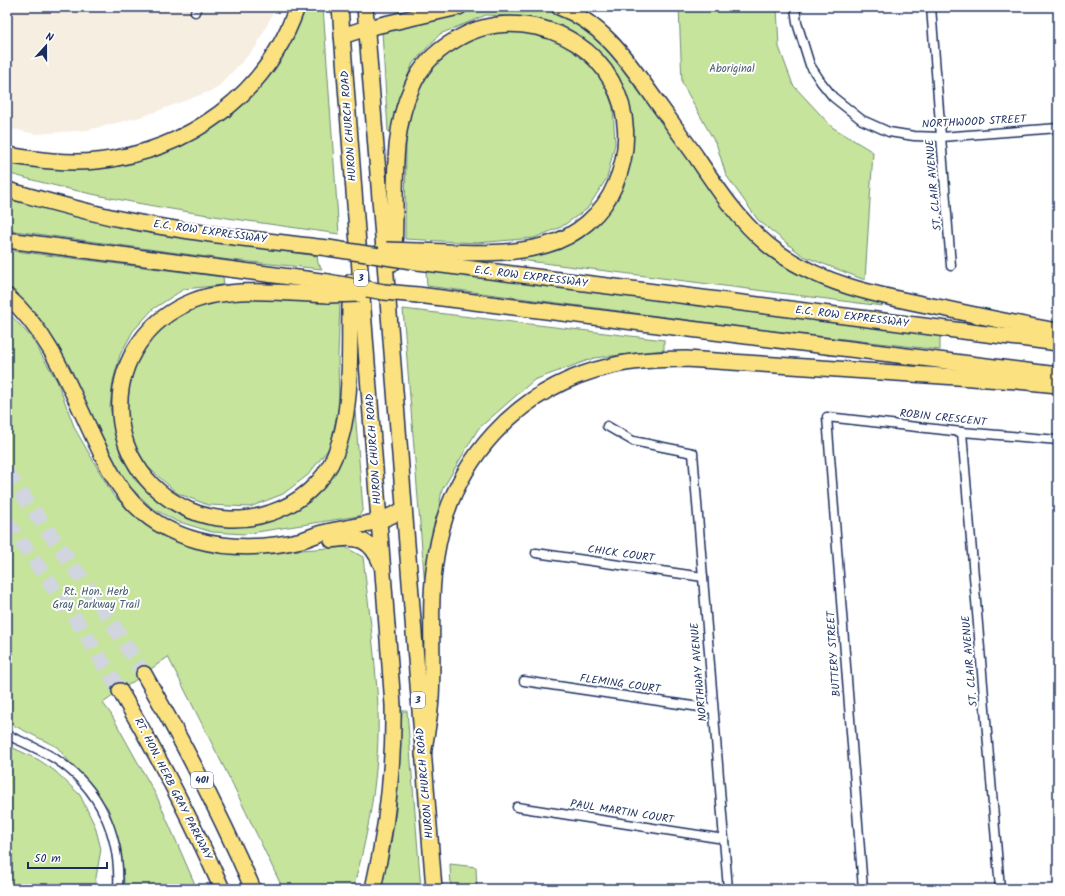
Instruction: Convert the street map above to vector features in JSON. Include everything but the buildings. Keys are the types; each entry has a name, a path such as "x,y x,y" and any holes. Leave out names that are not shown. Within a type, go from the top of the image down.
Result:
{"highway":[{"path":"7,155 72,162 97,161 124,157 146,151 184,136 224,111 256,80 277,50 297,7"},
{"name":"HURON CHURCH ROAD","path":"340,7 393,705 392,761 387,813 373,889"},
{"name":"HURON CHURCH ROAD","path":"365,7 403,510 434,889"},
{"path":"342,36 367,28 459,7"},
{"path":"559,7 580,16 610,40 624,57 740,218 769,246 788,259 826,278 861,290 922,304 1058,331"},
{"path":"388,310 395,245 398,143 400,124 405,104 419,73 443,47 457,38 470,31 502,24 525,25 547,29 563,36 589,53 600,63 618,93 626,126 627,143 621,173 614,190 600,210 574,232 548,245 526,250 506,252 417,257"},
{"name":"E.C. ROW EXPRESSWAY","path":"7,190 67,207 120,219 221,235 361,252 389,259 417,257 1058,343"},
{"path":"328,288 236,293 194,301 164,317 142,339 133,353 125,371 120,402 121,421 130,453 138,468 159,492 180,506 196,513 209,517 238,519 252,518 276,511 296,501 306,494 318,482 335,456 340,443 348,402 350,306 356,220"},
{"path":"7,240 328,288 418,295 1058,375"},
{"path":"7,296 30,319 59,362 115,480 129,498 162,526 188,538 216,544 231,546 259,546 303,540 321,534 379,520 403,510"},
{"path":"423,755 431,699 432,591 434,564 442,526 448,507 466,470 479,450 492,435 526,404 549,390 587,373 610,366 636,361 686,358 1058,385"},
{"path":"303,540 323,542 346,537 357,539 371,547 376,553 382,567"},
{"name":"401","path":"144,674 205,784 253,889"},
{"name":"RT. HON. HERB GRAY PARKWAY","path":"120,691 166,771 222,889"}],"street":[{"name":"NORTHWOOD STREET","path":"796,7 797,24 810,65 833,97 862,120 889,132 914,136 941,137 1058,128"},
{"name":"ST. CLAIR AVENUE","path":"930,7 951,266"},
{"name":"ROBIN CRESCENT","path":"827,417 962,432 1058,440"},
{"name":"BUTTERY STREET","path":"827,417 863,889"},
{"name":"NORTHWAY AVENUE","path":"607,426 633,441 693,453 728,889"},
{"name":"ST. CLAIR AVENUE","path":"962,432 1000,889"},
{"name":"CHICK COURT","path":"536,554 703,577"},
{"name":"FLEMING COURT","path":"524,681 713,709"},
{"path":"7,735 54,759 74,774 91,791 101,806 114,842 117,858 118,889"},
{"name":"PAUL MARTIN COURT","path":"517,807 724,839"}],"shaded area":[{"path":"7,7 276,7 256,47 216,89 144,116 88,130 36,134 7,128"}],"green space":[{"path":"300,7 323,7 339,234 130,202 48,184 7,173 7,160 65,167 120,165 161,152 234,107"},
{"path":"482,7 538,7 556,13 584,27 612,51 728,215 768,254 885,301 882,306 520,260 521,256 554,251 578,237 602,218 631,141 593,49 562,28 529,17 486,15 440,34 413,63 396,105 391,132 388,131 382,32"},
{"name":"Aboriginal","path":"679,7 777,7 779,47 793,85 832,127 873,152 865,280 803,256 758,220 726,175 717,146 682,83"},
{"path":"499,29 533,30 560,41 586,58 603,81 613,106 615,144 607,178 587,209 561,227 534,238 477,243 405,239 406,141 415,91 441,56 470,39"},
{"path":"7,198 135,230 317,256 318,263 322,269 230,260 7,230"},
{"path":"7,250 223,277 224,285 184,289 153,309 133,331 120,355 113,381 110,407 120,453 135,480 160,501 187,516 217,524 312,497 351,409 355,411 363,509 359,516 244,534 212,532 176,521 152,508 126,483 52,337 24,303 7,286"},
{"path":"426,271 940,333 940,350 757,329 427,286"},
{"path":"256,298 340,302 338,355 339,405 330,447 308,475 283,494 250,507 208,505 177,493 148,467 132,442 127,412 130,375 149,338 174,317 209,302"},
{"path":"403,309 664,340 664,350 594,358 534,380 478,429 442,490 425,587"},
{"name":"Rt. Hon. Herb Gray Parkway Trail","path":"7,311 31,337 57,381 75,429 113,495 145,525 199,549 256,553 345,547 363,557 376,673 378,741 374,791 370,816 353,889 283,889 234,787 168,657 103,703 111,714 157,797 197,889 123,889 124,881 121,848 108,808 57,747 7,722"},
{"path":"402,711 407,711 421,889 381,889 390,850 396,811"},
{"path":"7,745 39,760 55,771 80,795 95,826 101,849 94,889 7,889"},
{"path":"450,864 476,867 477,889 451,889"}],"tunnel":[{"path":"7,473 104,610 144,674"},
{"path":"7,522 81,627 120,691"}]}
